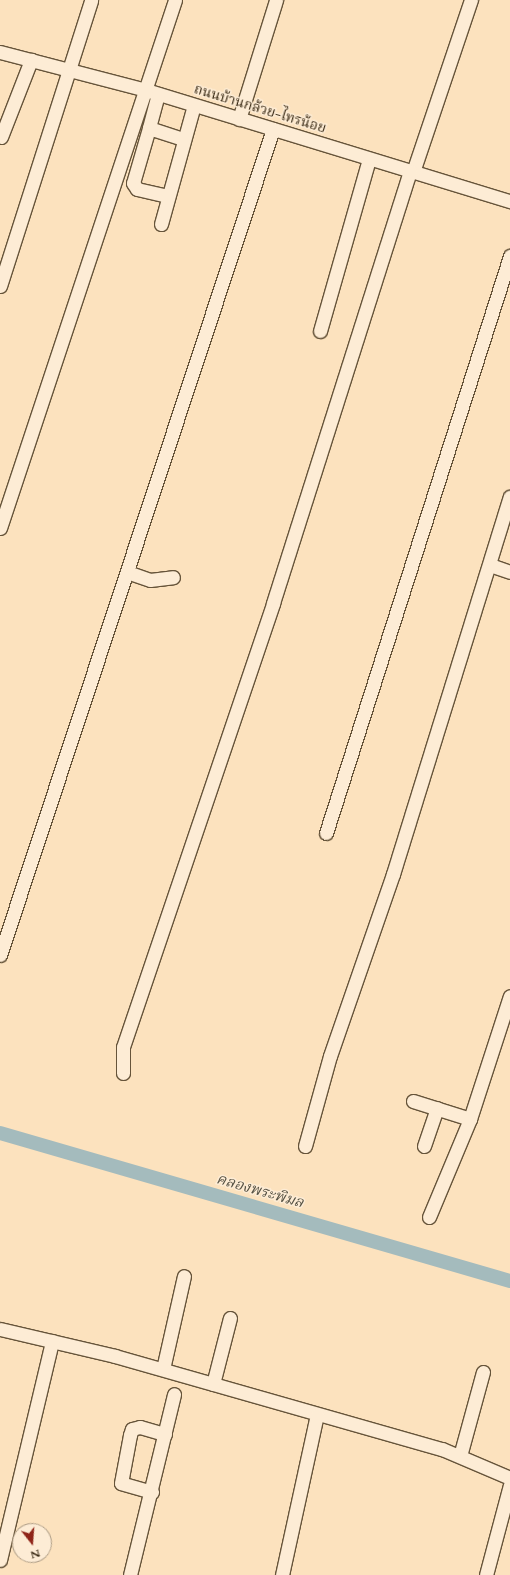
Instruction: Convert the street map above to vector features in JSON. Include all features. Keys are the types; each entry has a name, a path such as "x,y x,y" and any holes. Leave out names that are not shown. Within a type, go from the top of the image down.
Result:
{"street":[{"path":"0,286 70,71 90,0"},
{"path":"0,528 152,92 175,0"},
{"path":"239,119 276,0"},
{"path":"123,1073 123,1048 273,602 411,171 471,0"},
{"name":"ถนนบ้านกล้วย-ไทรน้อย","path":"0,52 152,92 510,201"},
{"path":"1,137 31,60"},
{"path":"152,92 149,128 133,183 137,189 168,196"},
{"path":"161,224 183,139 194,105"},
{"path":"149,128 183,139"},
{"path":"0,955 273,129"},
{"path":"320,331 370,159"},
{"path":"326,833 510,256"},
{"path":"305,1146 330,1056 393,874 510,497"},
{"path":"490,565 510,572"},
{"path":"126,572 150,580 172,577"},
{"path":"429,1217 470,1119 510,996"},
{"path":"413,1101 470,1119"},
{"path":"424,1146 437,1108"},
{"path":"163,1369 184,1276"},
{"path":"213,1384 230,1318"},
{"path":"0,1329 163,1369 460,1456 510,1478"},
{"path":"0,1560 52,1341"},
{"path":"460,1456 482,1372"},
{"path":"130,1575 152,1492 174,1394"},
{"path":"282,1575 317,1415"},
{"path":"152,1492 121,1483 130,1435 132,1429 140,1427 165,1434"},
{"path":"486,1575 510,1485"}],"waterway":[{"name":"คลองพระพิมล","path":"0,1133 510,1281"}]}
